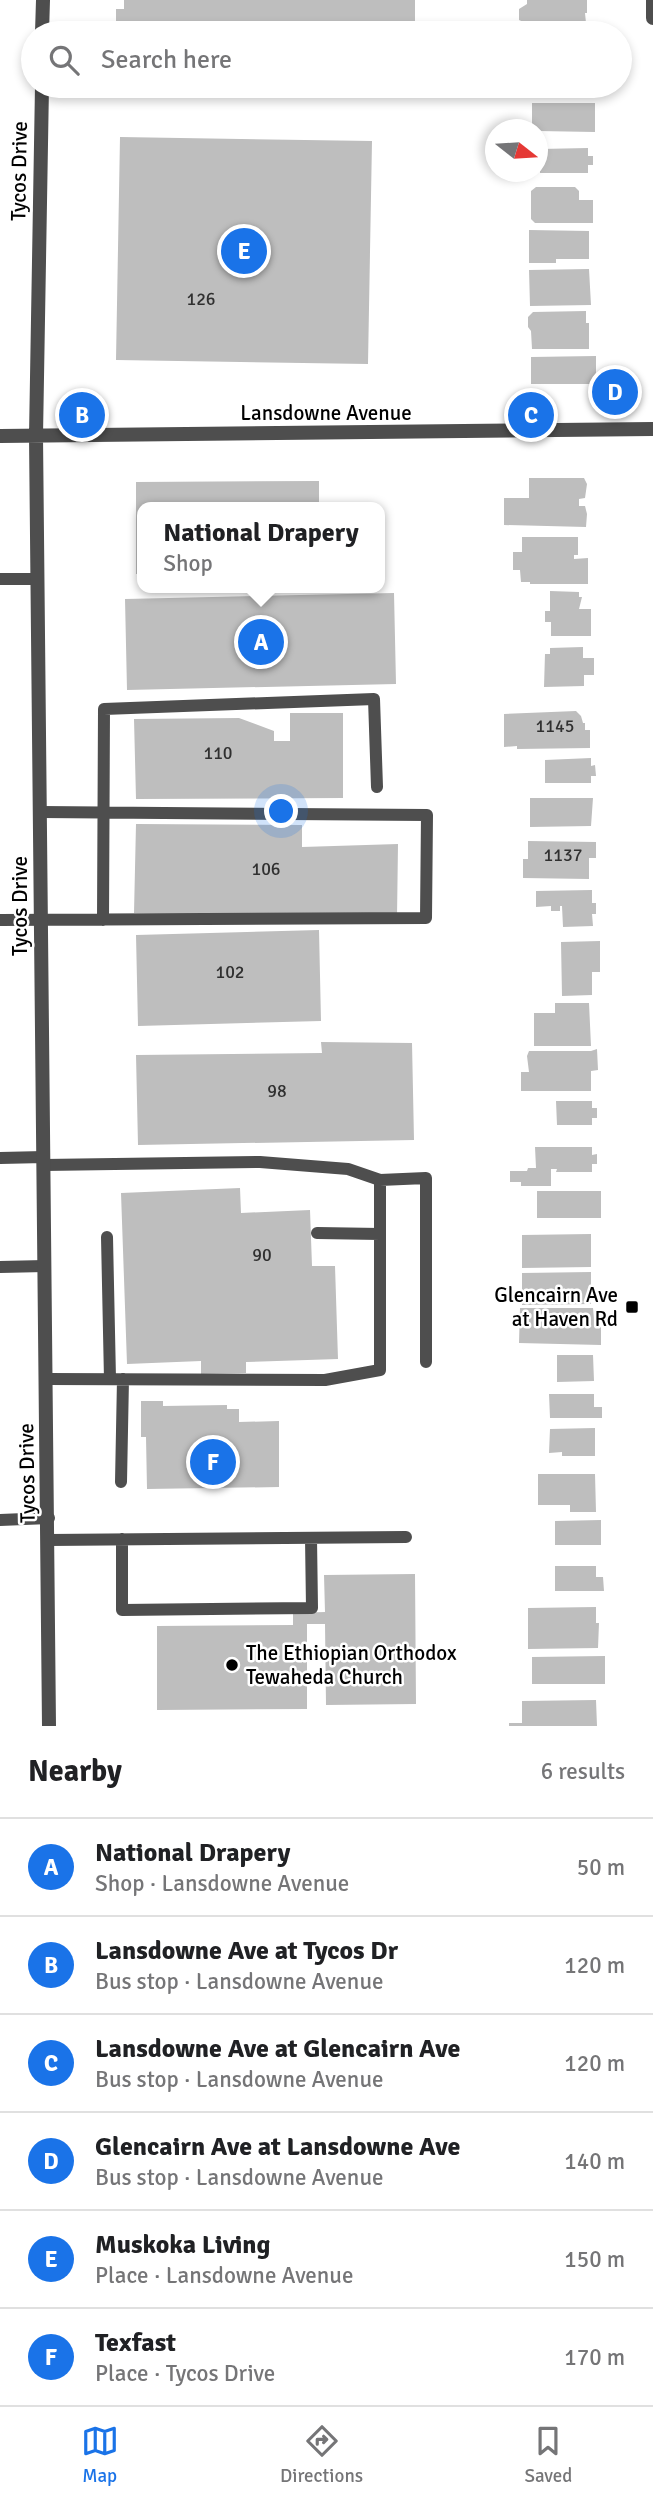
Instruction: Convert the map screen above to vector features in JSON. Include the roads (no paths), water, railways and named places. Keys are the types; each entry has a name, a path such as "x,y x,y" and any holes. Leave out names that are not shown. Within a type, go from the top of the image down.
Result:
{"street":[{"path":"42,21 43,0"},
{"path":"653,0 653,18"},
{"name":"Tycos Drive","path":"42,98 36,436 49,1726"},
{"name":"Lansdowne Avenue","path":"0,436 653,429"}],"lane":[{"path":"0,579 37,579"},
{"path":"103,920 104,709 374,699 377,787"},
{"path":"0,920 426,918 427,814 41,812"},
{"path":"0,1158 44,1161 260,1162 348,1169 380,1180 426,1178 426,1362"},
{"path":"47,1379 325,1380 380,1370 380,1180"},
{"path":"317,1233 380,1234"},
{"path":"107,1237 121,1482"},
{"path":"0,1267 46,1266"},
{"path":"0,1520 49,1518"},
{"path":"49,1540 406,1537"},
{"path":"122,1539 122,1610 312,1608 311,1538"}],"place":[{"name":"Muskoka Living","path":"244,251"},
{"name":"Glencairn Ave at Lansdowne Ave","path":"615,392"},
{"name":"Lansdowne Ave at Tycos Dr","path":"82,415"},
{"name":"Lansdowne Ave at Glencairn Ave","path":"531,415"},
{"name":"National Drapery","path":"261,642"},
{"name":"Glencairn Ave at Haven Rd","path":"632,1307"},
{"name":"Texfast","path":"213,1462"},
{"name":"The Ethiopian Orthodox Tewaheda Church","path":"232,1665"}]}
